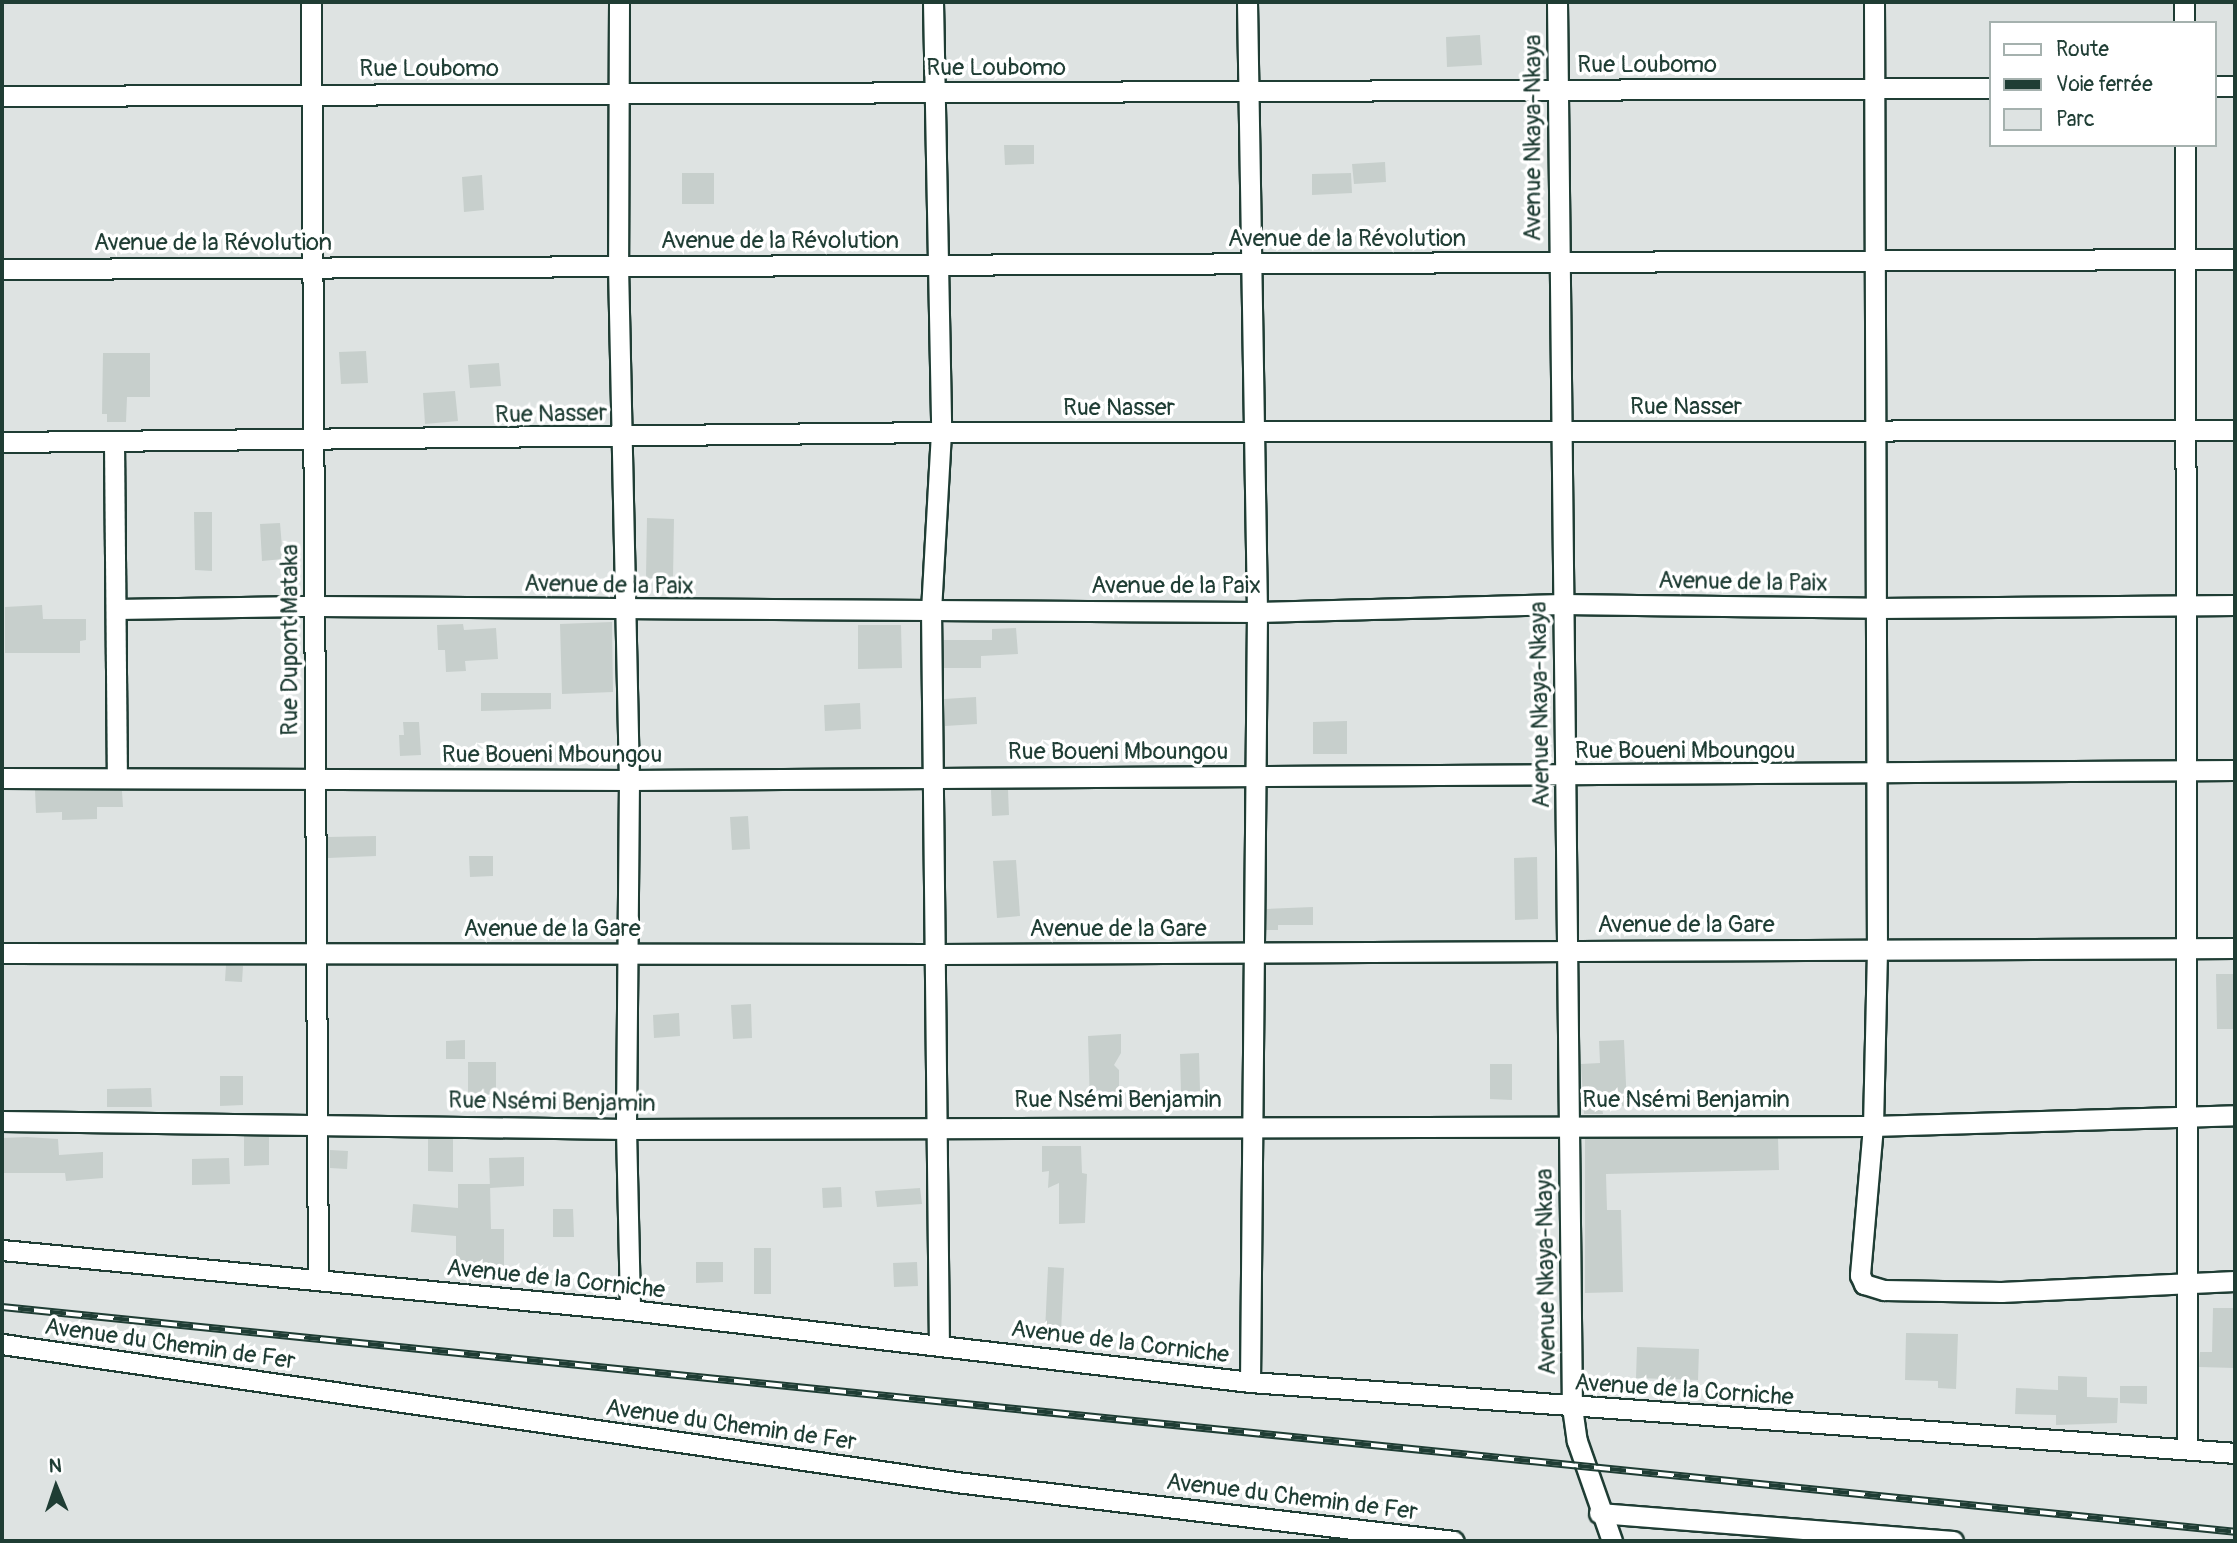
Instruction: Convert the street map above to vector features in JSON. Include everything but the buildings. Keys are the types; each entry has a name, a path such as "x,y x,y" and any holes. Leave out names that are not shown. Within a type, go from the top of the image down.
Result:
{"street":[{"name":"Rue Dupont Mataka","path":"311,2 312,441 318,606 313,778 317,952 318,1279"},
{"path":"620,2 618,265 625,438 629,780 626,1129 630,1310"},
{"path":"933,2 941,432 931,609 939,1125 939,1345"},
{"path":"1247,2 1249,263 1256,433 1257,611 1253,776 1250,1382"},
{"name":"Avenue Nkaya-Nkaya","path":"1556,2 1572,1407 1599,1513 1612,1541"},
{"path":"1874,2 1877,950 1873,1126 1858,1265 1864,1284 1871,1288 2001,1292 2187,1280 2235,1281"},
{"path":"2184,2 2184,21"},
{"path":"2216,86 2235,86"},
{"name":"Rue Loubomo","path":"2,96 1988,88"},
{"path":"2185,147 2187,605 2184,770 2188,948 2186,1449"},
{"name":"Avenue de la Révolution","path":"2,268 2235,259"},
{"name":"Rue Nasser","path":"2,442 625,438 941,432 1876,433 2235,430"},
{"path":"114,442 117,778"},
{"name":"Avenue de la Paix","path":"116,609 318,606 627,610 1257,611 1563,604 1878,608 2235,604"},
{"name":"Rue Boueni Mboungou","path":"2,778 629,780 1565,777 2235,770"},
{"name":"Avenue de la Gare","path":"2,953 937,954 2235,948"},
{"name":"Rue Nsémi Benjamin","path":"2,1121 316,1122 626,1129 1251,1124 1873,1126 2186,1114 2235,1115"},
{"name":"Avenue de la Corniche","path":"2,1250 630,1310 1250,1382 2235,1453"},
{"name":"Avenue du Chemin de Fer","path":"2,1344 956,1482 1454,1541"},
{"path":"1599,1513 1953,1541"}],"green space":[{"path":"2,2 2235,2 2235,1541 2,1541"}],"railway":[{"path":"2,1307 2235,1532"}]}
